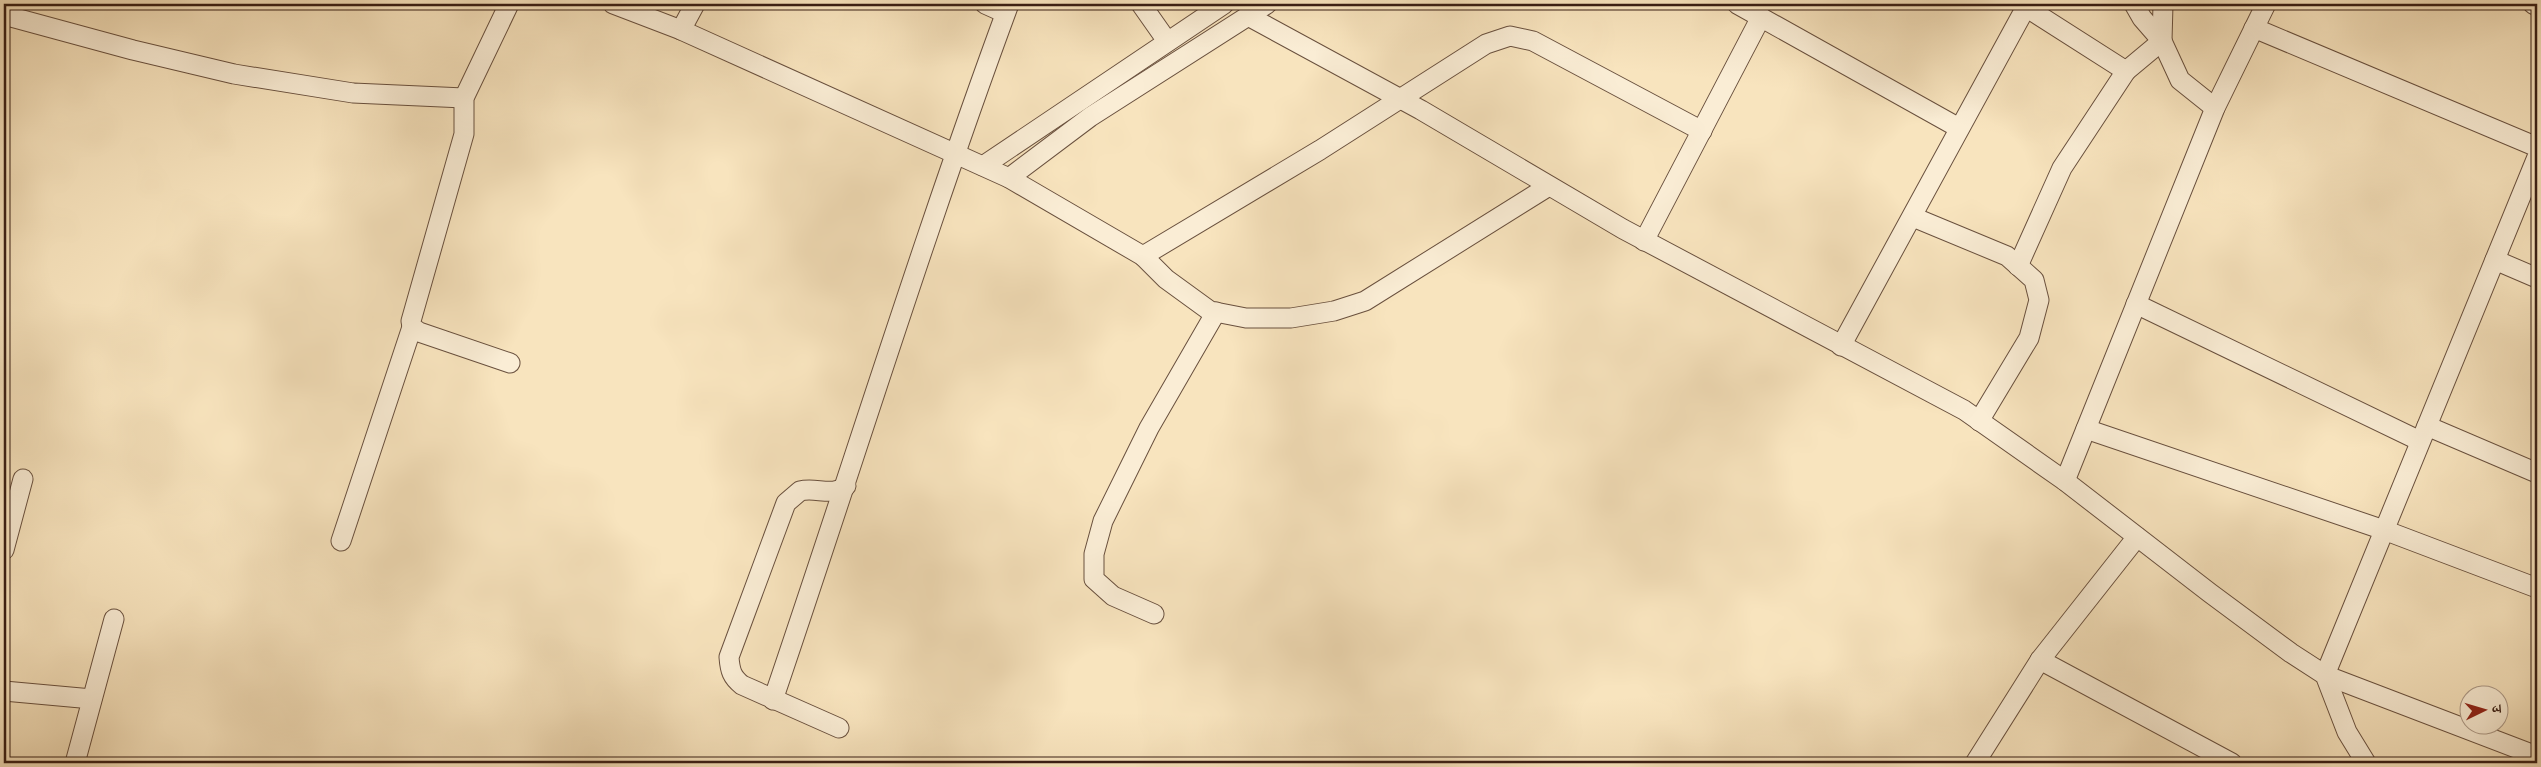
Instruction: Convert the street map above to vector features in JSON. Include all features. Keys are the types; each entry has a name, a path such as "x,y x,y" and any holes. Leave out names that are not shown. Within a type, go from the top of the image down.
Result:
{"street":[{"path":"341,541 412,326 411,321 464,134 464,98 509,4"},
{"path":"612,4 681,30 1009,178 1143,256 1166,279 1210,310 1246,318 1291,318 1334,311 1365,301 1549,186"},
{"path":"681,30 695,4"},
{"path":"773,700 846,486 954,153 1007,9 985,4"},
{"path":"1141,4 1167,41"},
{"path":"983,166 1224,4"},
{"path":"1009,178 1090,117 1267,4"},
{"path":"1737,4 1959,128"},
{"path":"2134,4 2142,18 2162,41 2180,80 2215,108"},
{"path":"2018,266 2062,168 2126,71 2162,41 2163,4"},
{"path":"2065,481 2215,108 2266,4"},
{"path":"2533,4 2537,6"},
{"path":"1841,346 1913,217 2023,5 2126,71"},
{"path":"4,15 132,50 234,74 353,93 464,98"},
{"path":"1248,16 1398,98 1644,241 1964,410 2065,481 2283,647 2324,674 2537,756"},
{"path":"1644,241 1761,17"},
{"path":"2254,28 2537,147"},
{"path":"1143,256 1320,150 1398,98 1486,44 1510,36 1533,42 1702,130"},
{"path":"2366,763 2347,732 2324,674 2537,157"},
{"path":"1913,217 2007,256 2034,280 2039,300 2029,338 1979,421"},
{"path":"2495,260 2537,278"},
{"path":"2136,304 2424,433 2537,473"},
{"path":"1154,614 1113,596 1094,579 1094,554 1103,521 1148,428 1216,312"},
{"path":"412,326 419,332 510,363"},
{"path":"2086,429 2384,530 2537,588"},
{"path":"4,550 23,479"},
{"path":"840,728 742,686 734,678 730,670 729,657 734,639 786,503 800,491 832,492 841,490 846,486"},
{"path":"1978,762 2040,660 2137,536"},
{"path":"74,763 114,619"},
{"path":"2040,660 2232,763"},
{"path":"4,691 92,699"}]}
